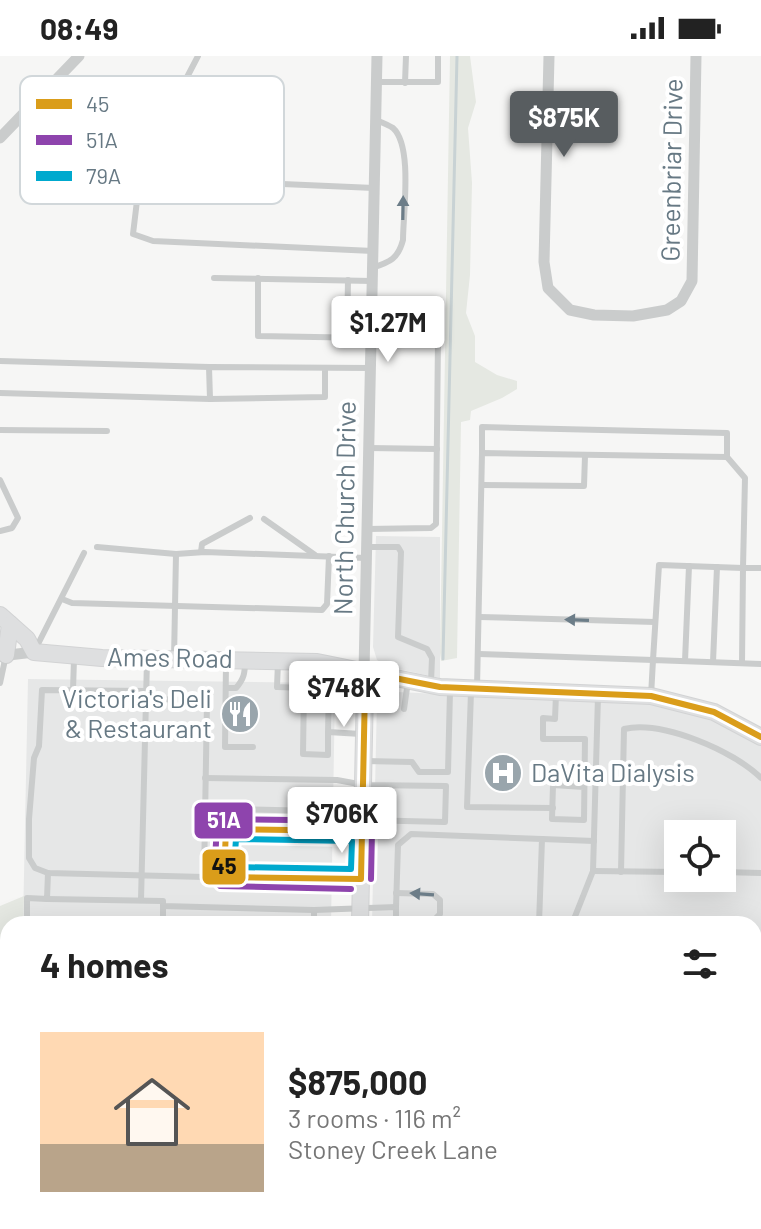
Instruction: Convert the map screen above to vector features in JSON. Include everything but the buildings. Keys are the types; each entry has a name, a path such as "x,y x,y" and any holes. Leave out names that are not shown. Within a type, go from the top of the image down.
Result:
{"street":[{"path":"60,76 79,56"},
{"name":"North Church Drive","path":"364,672 377,56"},
{"name":"Greenbriar Drive","path":"549,56 544,262 548,288 570,310 594,315 633,316 667,310 681,301 692,281 696,56"},
{"path":"0,138 20,117"},
{"path":"5,620 27,639 34,652"},
{"path":"3,656 5,620"},
{"name":"Ames Road","path":"3,656 34,652 317,662 450,687 651,696 714,712 761,737"},
{"path":"360,916 364,672"}],"lane":[{"path":"188,76 198,56"},
{"path":"405,83 406,56"},
{"path":"377,82 438,82 438,56"},
{"path":"214,278 348,280 372,275 392,262 400,253 403,240 405,156 393,128 376,120"},
{"path":"284,184 374,188"},
{"path":"137,204 133,234 153,241 373,251"},
{"path":"258,278 258,336 347,337 434,332 438,339 436,524 431,528 367,529"},
{"path":"347,337 348,280"},
{"path":"0,361 370,368"},
{"path":"209,367 210,399"},
{"path":"0,393 210,399 325,397 325,368"},
{"path":"553,808 467,807 479,654 482,427 727,433 727,457 745,478 742,663"},
{"path":"0,430 107,431"},
{"path":"369,448 437,449"},
{"path":"482,453 727,457"},
{"path":"482,485 584,486 585,456"},
{"path":"0,480 18,518 12,528 0,531"},
{"path":"201,552 202,544 250,518"},
{"path":"264,519 315,555"},
{"path":"97,547 176,554 329,556 398,547 401,552 398,637 427,649 432,658 431,685"},
{"path":"34,652 84,553"},
{"path":"174,659 176,554"},
{"path":"62,599 72,603 322,610 327,604 329,556"},
{"path":"651,696 659,565 761,568"},
{"path":"685,661 689,566"},
{"path":"713,662 717,567"},
{"path":"480,617 655,622"},
{"path":"479,654 761,664"},
{"path":"73,690 74,655"},
{"path":"0,683 3,656"},
{"path":"141,900 147,658"},
{"path":"226,659 225,747 253,747"},
{"path":"226,688 236,688 240,684 244,678 245,660"},
{"path":"278,661 277,687 329,688 328,755 303,754 304,688"},
{"path":"404,709 408,681"},
{"path":"364,761 412,762 419,772 448,772 450,687"},
{"path":"42,690 146,695 207,702 204,877 48,873 35,868 29,858 29,819 34,758 39,746 42,690"},
{"path":"557,692 555,719 543,718 543,739 585,739 584,820 552,819 553,785 584,787"},
{"path":"575,916 593,871 597,693"},
{"path":"621,872 624,729 654,728 686,736 742,763 761,778"},
{"path":"328,732 364,734"},
{"path":"205,778 446,786 445,822 363,821 226,829"},
{"path":"361,879 224,877 227,809 363,821"},
{"path":"396,916 398,845 411,834 594,841"},
{"path":"539,916 542,839"},
{"path":"593,871 664,872"},
{"path":"736,872 761,873"},
{"path":"47,899 48,873"},
{"path":"396,893 433,894 440,900 438,916"},
{"path":"27,916 27,898 163,901 163,916"},
{"path":"163,906 314,910 360,916 396,907"},
{"path":"314,910 314,916"}],"shaded area":[{"path":"450,56 470,56 476,102 468,128 472,183 466,313 475,336 475,362 497,375 517,381 517,389 471,411 470,420 461,422 457,658 441,661 440,653"},
{"path":"376,536 440,537 440,678 389,667 377,660 373,647"},
{"path":"28,679 326,683 335,690 331,916 23,916"},
{"path":"381,693 668,705 710,716 761,745 761,916 372,916 377,700"},
{"path":"24,896 23,916 0,916 0,906"}],"waterway":[{"path":"443,659 457,56"}],"transit line":[{"name":"45","path":"362,831 226,829 224,877 361,879 365,689 364,672 440,687 651,696 714,712 761,737"},
{"name":"51A","path":"351,889 220,886 214,878 217,825 226,819 365,821 372,830 371,879"},
{"name":"79A","path":"236,839 352,841 351,869 234,867 236,839"}],"place":[{"name":"Victoria's Deli & Restaurant","path":"240,714"},
{"name":"DaVita Dialysis","path":"503,773"}]}
